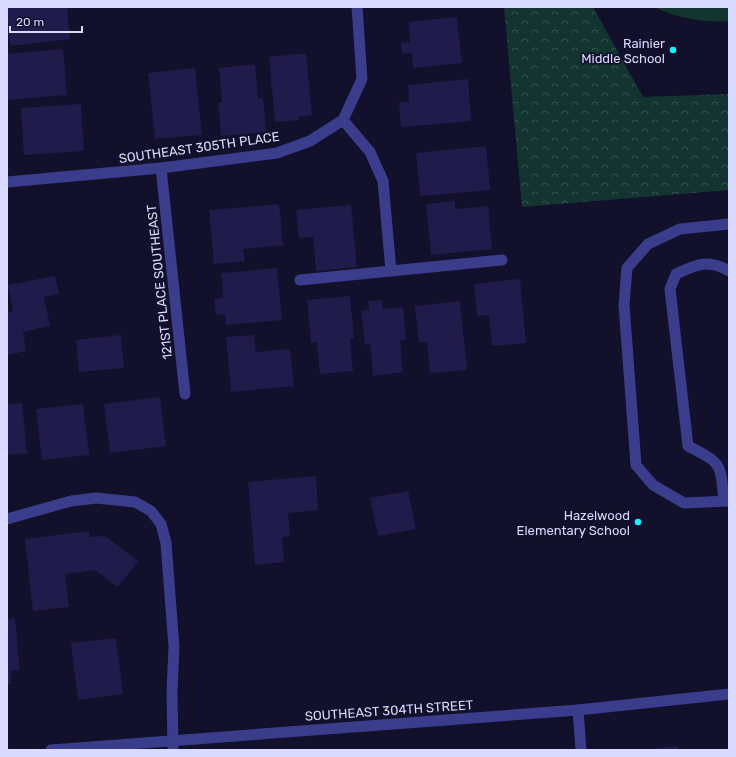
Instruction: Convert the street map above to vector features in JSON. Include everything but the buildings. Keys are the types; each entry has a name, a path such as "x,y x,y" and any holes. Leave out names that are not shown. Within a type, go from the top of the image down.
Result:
{"street":[{"name":"SOUTHEAST 305TH PLACE","path":"7,182 161,168 277,153 310,142 342,120 362,80 357,7"},
{"path":"342,120 370,152 383,182 391,271"},
{"name":"121ST PLACE SOUTHEAST","path":"161,168 185,394"},
{"path":"729,224 680,229 648,244 627,268 624,296 636,465 653,486 684,503 727,501 725,466 688,446 670,289 676,274 694,266 717,264 729,271"},
{"path":"300,280 502,260"},
{"path":"7,519 71,501 96,498 135,502 150,511 162,524 166,543 174,647 172,745"},
{"name":"SOUTHEAST 304TH STREET","path":"51,750 172,745 578,710 729,694"},
{"path":"578,710 581,750"}],"green space":[{"path":"504,7 593,7 643,97 729,94 729,190 522,207"},
{"path":"654,7 729,7 729,21 690,19 671,14"}],"place":[{"name":"Rainier Middle School","path":"673,50"},
{"name":"Hazelwood Elementary School","path":"638,522"}]}
